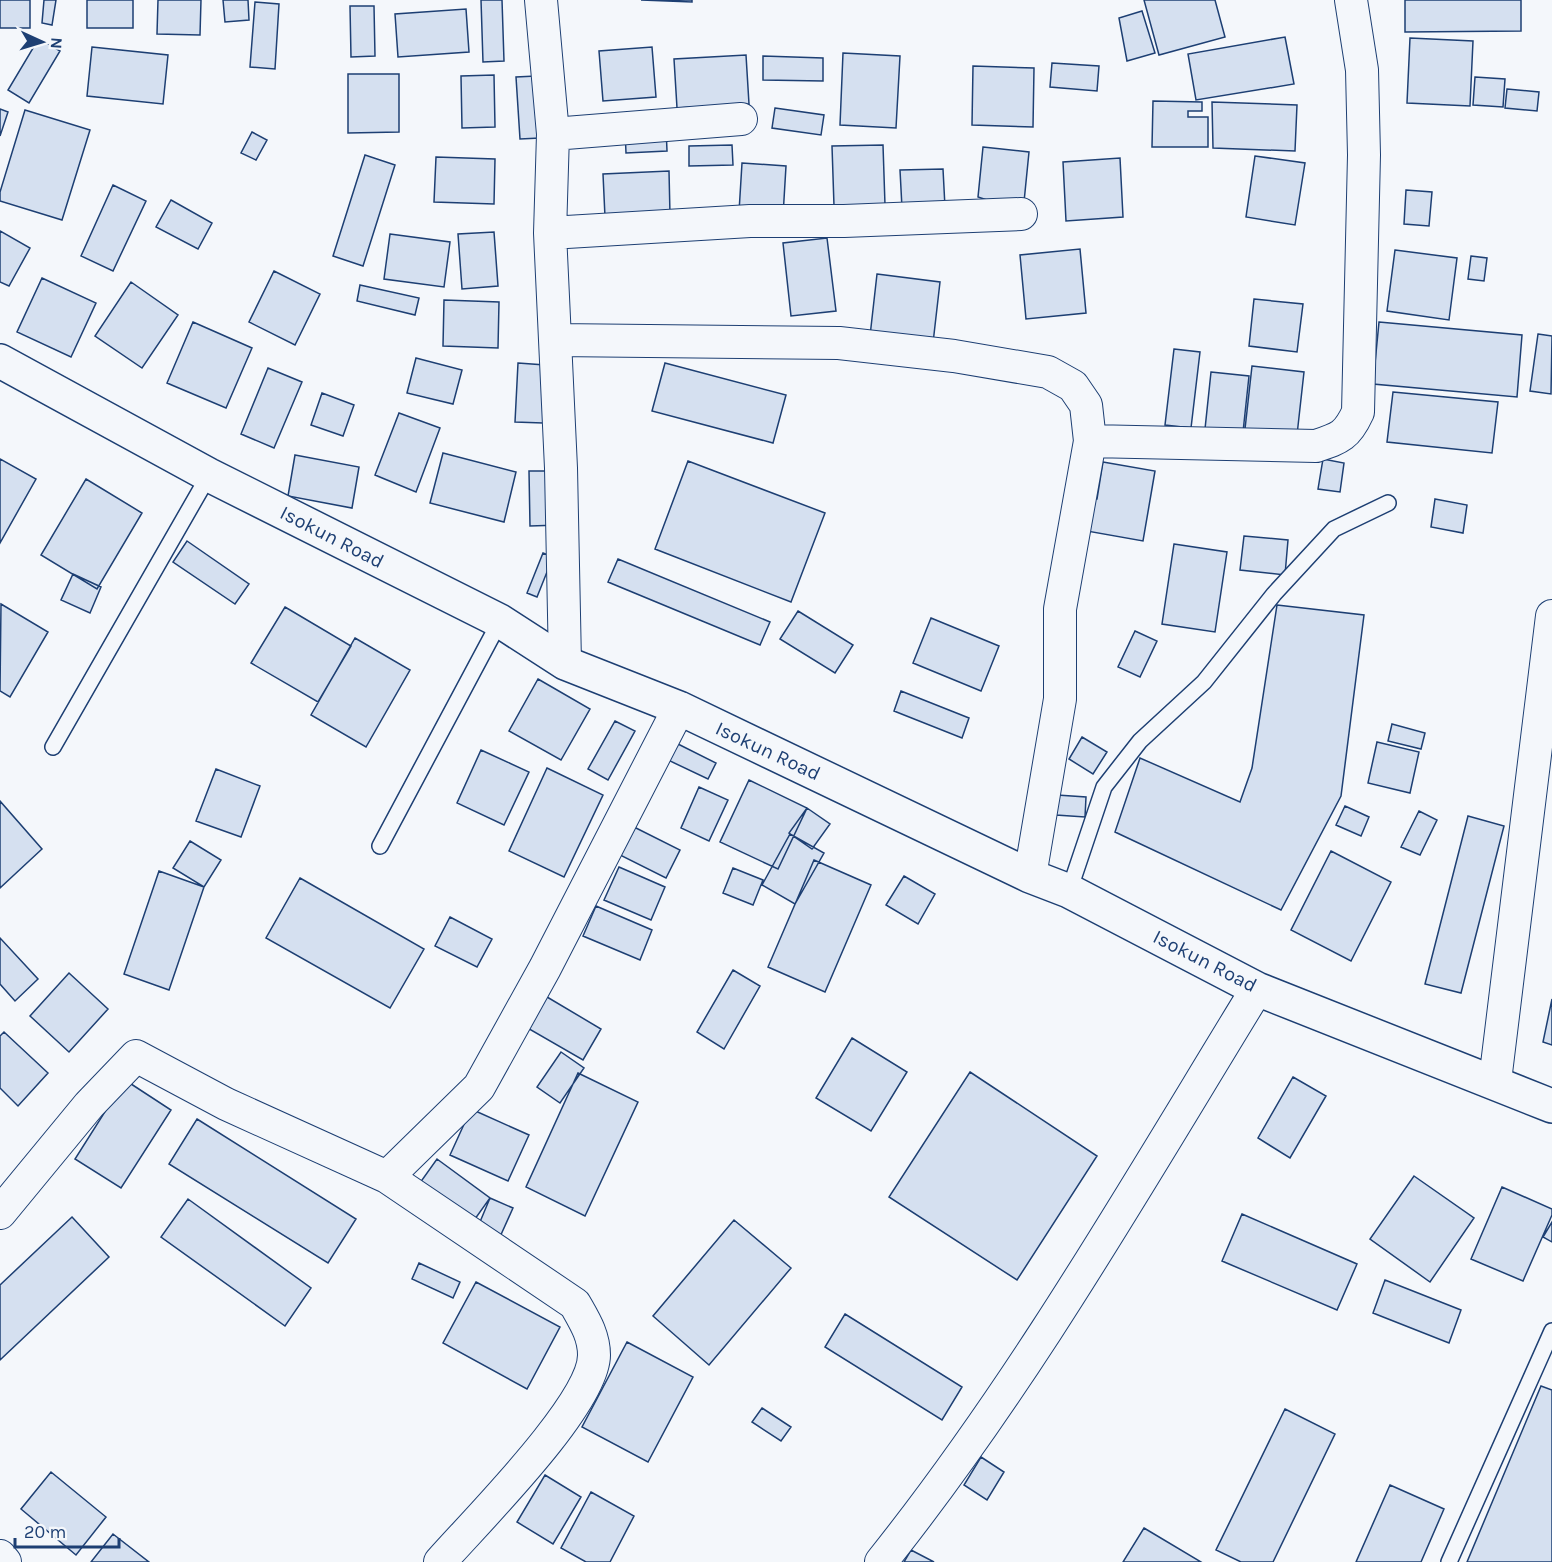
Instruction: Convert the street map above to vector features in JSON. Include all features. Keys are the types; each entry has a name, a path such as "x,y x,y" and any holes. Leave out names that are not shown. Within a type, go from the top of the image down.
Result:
{"main road":[{"name":"Isokun Road","path":"0,362 209,475 500,621 565,663 679,708 1030,876 1069,891 1257,988 1495,1081 1552,1106"}],"street":[{"path":"541,0 553,134 550,233 565,663"},
{"path":"1090,441 1316,446 1336,439 1350,430 1358,412 1364,155 1362,70 1352,0"},
{"path":"553,134 741,119"},
{"path":"550,233 750,221 844,221 1021,214"},
{"path":"555,340 839,343 954,356 1048,372 1073,386 1086,405 1090,441 1060,609 1060,699 1030,876"},
{"path":"1495,1081 1552,616"},
{"path":"387,1177 479,1087 545,968 679,708"},
{"path":"881,1562 915,1520 1041,1339 1257,988"},
{"path":"0,1213 89,1105 136,1056 226,1104 387,1177 575,1304 591,1334 594,1357 580,1397 535,1457 440,1562"},
{"path":"0,1556 5,1562"}],"lane":[{"path":"53,747 209,475"},
{"path":"1069,891 1104,787 1140,741 1204,682 1274,594 1334,529 1388,502"},
{"path":"380,846 500,621"},
{"path":"1449,1562 1550,1338"}],"building":[{"path":"0,0 30,0 30,28 0,28"},
{"path":"44,0 56,0 52,25 42,23"},
{"path":"87,0 133,0 133,28 87,28"},
{"path":"158,0 201,0 200,35 157,34"},
{"path":"223,0 248,0 249,20 225,22"},
{"path":"481,0 502,0 504,61 483,62"},
{"path":"641,0 692,0 692,2"},
{"path":"1144,0 1215,0 1225,37 1159,55"},
{"path":"1405,0 1521,0 1521,31 1405,32"},
{"path":"255,2 279,4 275,69 250,67"},
{"path":"350,6 374,6 375,56 351,57"},
{"path":"466,9 469,52 398,57 395,14"},
{"path":"1142,11 1155,53 1127,61 1119,18"},
{"path":"1285,37 1294,84 1196,100 1188,54"},
{"path":"39,38 60,51 29,103 8,90"},
{"path":"1410,38 1473,41 1470,106 1407,103"},
{"path":"92,47 168,55 163,104 87,96"},
{"path":"652,47 656,97 603,101 599,51"},
{"path":"843,53 900,56 896,128 840,125"},
{"path":"746,55 749,104 677,108 674,59"},
{"path":"763,56 823,58 823,81 763,80"},
{"path":"1052,63 1099,66 1097,91 1050,87"},
{"path":"973,66 1034,68 1033,127 972,125"},
{"path":"348,74 399,74 399,132 348,133"},
{"path":"494,75 495,127 462,128 461,76"},
{"path":"536,76 540,138 520,139 516,77"},
{"path":"1475,77 1505,79 1503,107 1473,105"},
{"path":"1507,89 1539,92 1537,111 1505,108"},
{"path":"1153,101 1202,102 1202,111 1188,111 1188,117 1208,117 1208,147 1152,147"},
{"path":"1212,102 1297,105 1295,151 1213,148"},
{"path":"775,108 824,115 821,135 772,128"},
{"path":"0,109 8,112 0,136"},
{"path":"25,110 90,130 62,220 0,201 0,192"},
{"path":"666,127 667,151 626,153 625,130"},
{"path":"252,132 267,140 256,160 241,153"},
{"path":"732,145 733,165 689,166 689,146"},
{"path":"883,145 885,205 834,206 832,146"},
{"path":"983,147 1029,152 1024,202 1008,207 978,197"},
{"path":"365,155 395,165 363,266 333,256"},
{"path":"1255,156 1305,163 1295,225 1246,217"},
{"path":"436,157 495,159 494,204 434,202"},
{"path":"1120,158 1123,217 1066,221 1063,162"},
{"path":"742,163 786,166 783,216 739,212"},
{"path":"943,169 945,207 902,208 900,170"},
{"path":"669,171 670,215 605,217 603,174"},
{"path":"113,185 146,201 113,271 81,256"},
{"path":"1406,190 1432,192 1429,226 1404,224"},
{"path":"171,200 212,223 198,249 156,227"},
{"path":"0,231 30,248 9,286 0,282"},
{"path":"494,232 498,286 462,289 458,234"},
{"path":"390,234 450,242 444,287 384,279"},
{"path":"827,238 836,311 791,316 783,243"},
{"path":"1080,249 1086,313 1026,319 1020,255"},
{"path":"1395,250 1457,258 1449,320 1387,311"},
{"path":"1471,256 1487,258 1484,281 1468,279"},
{"path":"274,271 320,294 295,345 249,322"},
{"path":"877,274 940,282 933,343 870,336"},
{"path":"42,278 96,303 71,357 17,332"},
{"path":"131,282 178,315 142,368 95,336"},
{"path":"360,285 419,298 415,315 357,301"},
{"path":"1254,299 1303,304 1297,352 1249,346"},
{"path":"444,300 499,302 498,348 443,346"},
{"path":"193,322 252,348 226,408 167,383"},
{"path":"1379,322 1522,335 1517,397 1373,384"},
{"path":"1538,334 1552,336 1551,394 1530,391"},
{"path":"1174,349 1200,352 1191,428 1165,425"},
{"path":"416,358 462,370 453,404 407,393"},
{"path":"518,363 545,365 543,423 515,422"},
{"path":"665,363 786,395 773,443 652,411"},
{"path":"1252,366 1304,372 1297,435 1245,429"},
{"path":"268,368 302,382 274,448 241,434"},
{"path":"1211,372 1249,376 1243,432 1205,429"},
{"path":"1393,392 1498,402 1492,453 1387,442"},
{"path":"322,393 354,405 343,436 311,425"},
{"path":"399,413 440,428 416,492 375,475"},
{"path":"443,453 516,472 504,522 430,503"},
{"path":"295,455 359,467 352,508 288,496"},
{"path":"0,459 36,479 0,543"},
{"path":"1323,459 1344,463 1340,492 1318,489"},
{"path":"688,461 825,513 791,602 655,549"},
{"path":"1103,462 1155,471 1143,541 1081,530 1086,498 1097,499"},
{"path":"529,471 560,471 560,525 530,526"},
{"path":"86,479 142,513 97,589 41,555"},
{"path":"1435,499 1467,505 1463,533 1431,527"},
{"path":"1244,536 1288,540 1285,575 1240,570"},
{"path":"187,541 249,584 235,604 173,562"},
{"path":"1174,544 1227,552 1215,632 1162,624"},
{"path":"543,553 553,557 537,597 527,593"},
{"path":"618,559 770,622 760,645 608,582"},
{"path":"73,574 101,587 90,613 61,600"},
{"path":"1,604 48,632 10,697 0,691"},
{"path":"1277,605 1364,615 1341,796 1281,910 1115,832 1140,758 1240,802 1252,768"},
{"path":"285,607 351,646 318,702 251,663"},
{"path":"798,611 853,645 835,673 780,639"},
{"path":"931,618 999,646 981,691 913,663"},
{"path":"1135,631 1157,641 1140,677 1118,667"},
{"path":"355,638 410,670 366,747 311,715"},
{"path":"538,679 590,709 561,760 509,731"},
{"path":"901,691 969,718 962,738 894,711"},
{"path":"615,721 635,731 608,780 588,769"},
{"path":"1392,724 1425,733 1421,749 1388,741"},
{"path":"1082,737 1107,752 1093,774 1069,759"},
{"path":"1377,742 1419,752 1410,793 1368,783"},
{"path":"676,743 716,763 708,779 668,760"},
{"path":"481,750 529,772 504,825 457,803"},
{"path":"547,768 603,795 564,877 509,851"},
{"path":"216,769 260,786 241,837 196,821"},
{"path":"749,780 807,808 778,869 720,842"},
{"path":"699,787 728,800 709,841 681,828"},
{"path":"1057,795 1086,797 1085,817 1056,815"},
{"path":"0,801 42,849 0,888"},
{"path":"1345,806 1369,817 1361,836 1336,825"},
{"path":"807,808 830,824 812,849 789,833"},
{"path":"1419,811 1437,820 1420,855 1401,847"},
{"path":"1468,816 1504,826 1461,993 1425,984"},
{"path":"632,826 680,850 666,878 618,854"},
{"path":"790,834 824,853 795,904 762,885"},
{"path":"190,841 221,860 204,887 173,868"},
{"path":"1331,851 1391,882 1351,961 1291,930"},
{"path":"814,860 871,885 825,992 768,967"},
{"path":"619,867 665,887 651,920 604,900"},
{"path":"733,868 763,880 753,905 723,893"},
{"path":"159,871 204,887 169,990 124,974"},
{"path":"904,876 935,894 918,924 886,905"},
{"path":"300,878 424,949 390,1008 266,938"},
{"path":"596,906 652,930 640,960 583,936"},
{"path":"450,917 492,939 477,967 435,946"},
{"path":"0,938 38,979 15,1001 0,984"},
{"path":"733,970 760,986 724,1049 697,1032"},
{"path":"69,973 108,1009 69,1052 30,1016"},
{"path":"542,994 601,1029 583,1060 524,1026"},
{"path":"1552,999 1552,1045 1543,1042"},
{"path":"4,1032 48,1073 18,1106 0,1088 0,1036"},
{"path":"852,1038 907,1072 871,1131 816,1098"},
{"path":"561,1052 584,1068 560,1103 537,1087"},
{"path":"970,1072 1097,1156 1017,1280 889,1197"},
{"path":"578,1073 638,1102 585,1216 526,1187"},
{"path":"1293,1077 1326,1096 1290,1158 1258,1138"},
{"path":"125,1080 171,1110 121,1188 75,1159"},
{"path":"471,1109 529,1135 508,1181 450,1155"},
{"path":"197,1119 356,1219 328,1263 169,1164"},
{"path":"437,1159 490,1198 470,1226 417,1187"},
{"path":"1414,1176 1474,1218 1430,1282 1370,1239"},
{"path":"1502,1187 1552,1209 1552,1215 1523,1281 1471,1259"},
{"path":"490,1198 513,1208 499,1239 477,1229"},
{"path":"188,1199 311,1288 285,1326 161,1237"},
{"path":"1242,1214 1357,1264 1337,1310 1222,1261"},
{"path":"72,1217 109,1257 0,1360 0,1285"},
{"path":"734,1220 791,1268 709,1365 653,1316"},
{"path":"1552,1222 1552,1242 1543,1237"},
{"path":"419,1263 460,1282 453,1298 412,1279"},
{"path":"1385,1280 1461,1310 1449,1343 1373,1313"},
{"path":"476,1282 560,1327 527,1389 443,1343"},
{"path":"845,1314 962,1387 942,1420 825,1347"},
{"path":"627,1342 693,1377 648,1462 582,1427"},
{"path":"1541,1386 1552,1390 1552,1562 1467,1562"},
{"path":"762,1408 791,1427 781,1441 752,1422"},
{"path":"1285,1409 1335,1434 1273,1562 1241,1562 1216,1550"},
{"path":"981,1457 1004,1472 987,1500 964,1485"},
{"path":"51,1472 106,1517 76,1555 21,1509"},
{"path":"545,1475 581,1497 553,1544 517,1522"},
{"path":"1390,1485 1444,1509 1421,1562 1356,1562"},
{"path":"591,1492 634,1516 610,1562 586,1562 561,1548"},
{"path":"1144,1528 1201,1562 1123,1562"},
{"path":"113,1534 149,1562 91,1562"},
{"path":"911,1550 934,1562 904,1562"}]}
